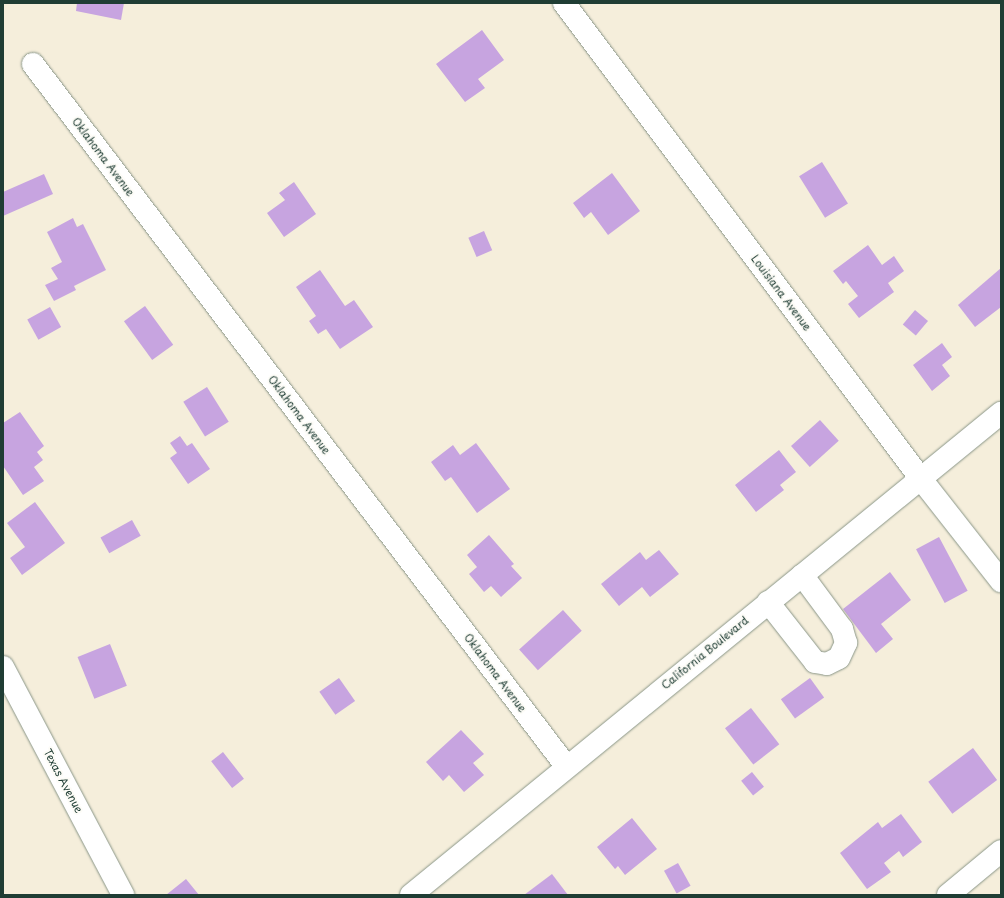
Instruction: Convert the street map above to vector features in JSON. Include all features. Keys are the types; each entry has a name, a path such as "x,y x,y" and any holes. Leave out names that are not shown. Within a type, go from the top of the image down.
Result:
{"street":[{"name":"Louisiana Avenue","path":"564,3 920,479 1001,581"},
{"name":"Oklahoma Avenue","path":"33,64 566,766"},
{"name":"California Boulevard","path":"411,895 566,766 1001,413"},
{"path":"768,602 815,662 827,664 840,658 846,644 842,629 802,575"},
{"name":"Texas Avenue","path":"3,667 123,895"},
{"path":"948,895 1001,851"}],"building":[{"path":"77,3 124,3 121,20 76,11"},
{"path":"482,30 504,60 478,79 485,88 465,102 436,64"},
{"path":"822,162 848,204 825,218 799,176"},
{"path":"612,173 640,211 608,235 591,212 584,218 573,203"},
{"path":"44,174 53,194 3,216 3,192"},
{"path":"294,182 316,214 284,237 267,213 285,200 279,193"},
{"path":"73,218 77,227 83,224 106,270 74,286 76,290 54,301 45,285 58,279 51,268 62,262 47,232"},
{"path":"484,231 492,250 477,257 468,238"},
{"path":"868,245 882,265 894,256 904,271 888,283 894,292 859,318 848,304 858,296 846,281 843,284 833,271"},
{"path":"1001,268 1001,307 975,327 958,305"},
{"path":"320,270 345,306 354,300 373,327 340,349 326,329 318,334 309,321 316,316 296,287"},
{"path":"145,306 173,345 152,360 124,321"},
{"path":"50,307 61,327 38,340 27,320"},
{"path":"915,310 928,321 916,335 903,325"},
{"path":"942,343 952,357 942,365 950,376 932,391 913,365"},
{"path":"207,387 229,422 205,437 183,402"},
{"path":"20,412 44,446 37,452 43,460 34,467 44,481 23,495 3,466 3,423"},
{"path":"820,420 839,441 810,467 791,446"},
{"path":"180,436 187,446 192,443 210,469 188,484 170,458 177,453 170,443"},
{"path":"476,443 510,489 477,513 451,477 445,481 431,462 453,445 460,455"},
{"path":"779,450 796,472 780,485 784,490 756,512 735,485"},
{"path":"35,502 65,543 22,575 10,558 25,547 7,523"},
{"path":"132,520 141,536 109,553 101,537"},
{"path":"489,535 514,564 511,566 522,578 501,597 491,586 484,592 469,574 477,567 467,555"},
{"path":"939,537 968,591 945,603 916,549"},
{"path":"659,550 679,574 650,597 642,587 619,606 601,584 640,552 646,560"},
{"path":"890,572 911,600 881,624 893,639 876,653 843,609"},
{"path":"563,610 582,631 538,670 519,649"},
{"path":"110,644 127,686 94,699 78,657"},
{"path":"339,678 355,701 335,715 319,692"},
{"path":"810,678 824,697 795,719 781,699"},
{"path":"751,708 779,744 753,765 725,728"},
{"path":"461,730 484,754 473,763 484,775 464,792 449,775 443,781 426,762"},
{"path":"973,748 997,780 952,814 928,782"},
{"path":"223,752 244,779 232,788 211,761"},
{"path":"752,772 764,787 753,796 741,781"},
{"path":"901,814 922,842 903,857 899,851 884,863 891,872 867,889 840,853 878,822 882,828"},
{"path":"632,818 657,849 625,875 618,866 615,869 597,847"},
{"path":"678,863 691,886 677,893 664,871"},
{"path":"552,874 568,895 524,895"},
{"path":"186,879 199,895 166,895"}]}
